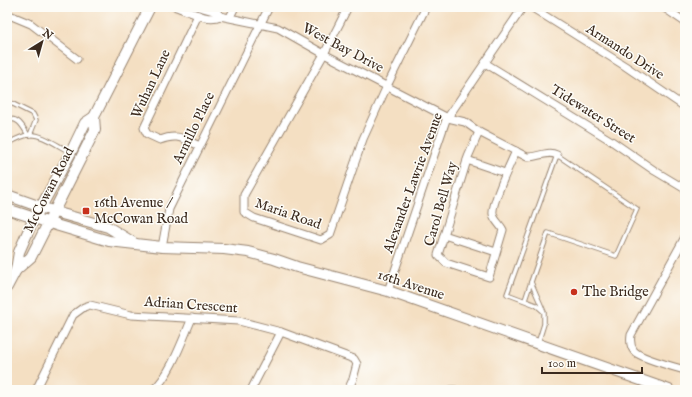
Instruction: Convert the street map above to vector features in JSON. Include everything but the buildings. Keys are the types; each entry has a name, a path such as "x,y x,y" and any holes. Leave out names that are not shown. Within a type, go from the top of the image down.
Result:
{"main road":[{"name":"McCowan Road","path":"7,287 16,270 19,252 35,218 85,123 94,117 150,7"},
{"name":"McCowan Road","path":"16,270 31,257 55,212 95,130 94,117"},
{"name":"16th Avenue","path":"7,195 55,212 108,227 135,244"},
{"name":"16th Avenue","path":"7,209 109,241 162,247 218,249 248,252 297,267 388,291 669,390"}],"street":[{"name":"West Bay Drive","path":"176,7 198,15 215,18 220,16 230,17 278,28 324,54 448,118 465,122 479,132 526,157 549,152 557,155"},
{"name":"West Bay Drive","path":"202,7 217,12 220,16"},
{"path":"230,17 235,7"},
{"name":"Armillo Place","path":"162,247 168,209 260,24 270,7"},
{"name":"Maria Road","path":"348,7 324,54 244,195 244,212 254,218 321,240 330,235 363,139 426,7"},
{"name":"Alexander Lawrie Avenue","path":"388,291 434,154 448,118 523,7"},
{"name":"Armando Drive","path":"531,7 625,66 685,107"},
{"path":"663,7 685,22"},
{"path":"7,14 31,24 76,59"},
{"name":"Wuhan Lane","path":"198,15 144,128 146,134 160,140 171,136 180,137 200,146"},
{"name":"Tidewater Street","path":"486,63 610,140 655,171 685,189"},
{"name":"Carol Bell Way","path":"479,132 467,160 438,254 446,263 489,277 496,252"},
{"path":"444,235 496,252 503,230 492,213 493,206 516,151"},
{"path":"467,160 506,173"},
{"path":"685,237 631,335 630,344 634,351 640,356 685,370"},
{"name":"Adrian Crescent","path":"36,390 73,315 84,307 90,305 131,315 239,321 281,332 354,359 357,364 356,370 348,390"},
{"path":"153,390 167,372 192,318"},
{"path":"251,390 281,332"},
{"path":"451,390 456,390"}],"lane":[{"path":"7,104 11,102 33,114 36,120 29,135"},
{"path":"7,120 11,118 17,120 29,135"},
{"path":"7,144 29,135 45,137 52,143 70,152"},
{"path":"525,300 548,233 616,256 637,209 557,155 508,294 536,305 544,312"},
{"path":"531,282 544,312 544,324 537,344"}],"place":[{"name":"16th Avenue / McCowan Road","path":"86,211"},
{"name":"The Bridge","path":"574,292"}]}
